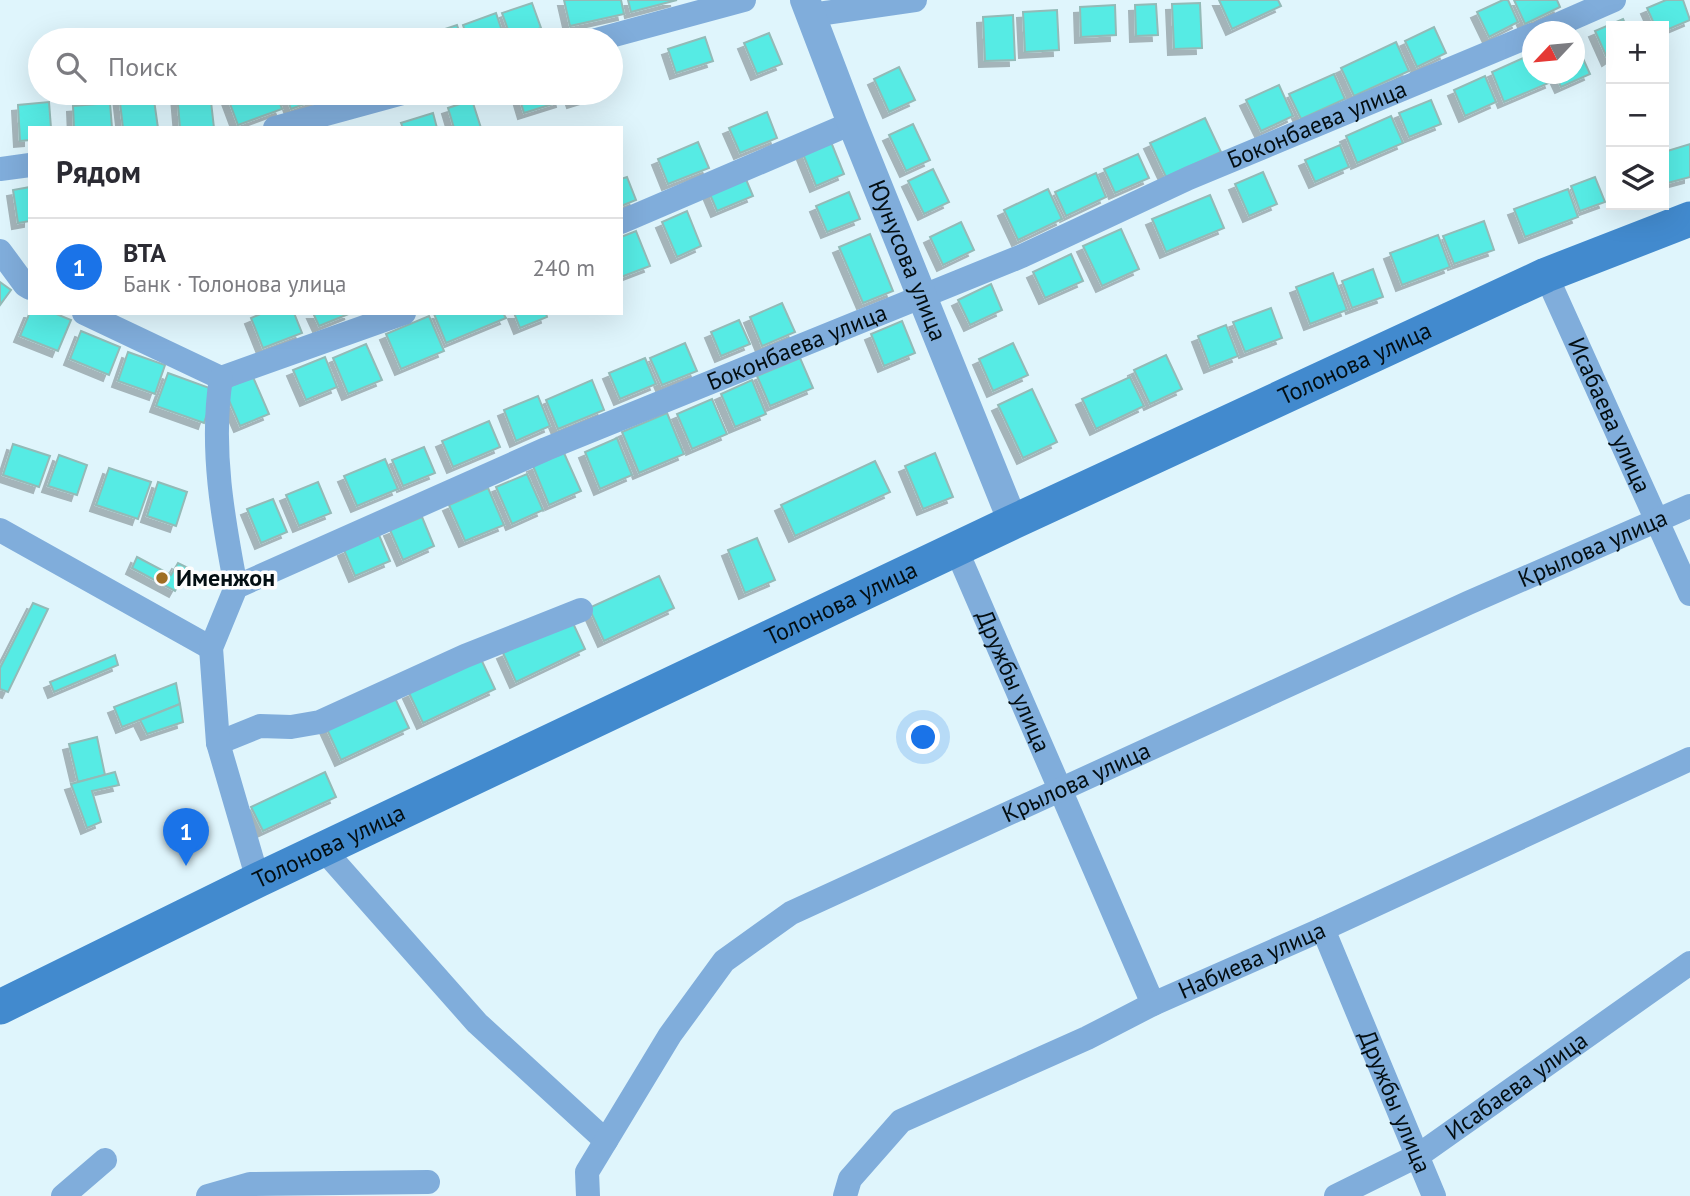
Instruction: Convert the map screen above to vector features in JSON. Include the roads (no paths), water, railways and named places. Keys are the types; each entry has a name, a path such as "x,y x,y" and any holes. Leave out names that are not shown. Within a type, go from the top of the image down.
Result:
{"main road":[{"name":"Толонова улица","path":"0,1007 258,880 1013,522 1546,275 1690,219"}],"street":[{"path":"623,33 744,0"},
{"path":"808,8 915,0"},
{"path":"1566,21 1614,0"},
{"name":"Юунусова улица","path":"808,8 1013,522"},
{"name":"Боконбаева улица","path":"236,587 546,449 921,295 1022,257 1189,178 1522,39"},
{"path":"282,126 359,105"},
{"path":"623,221 852,123"},
{"path":"0,169 28,165"},
{"path":"0,251 27,287"},
{"name":"Исабаева улица","path":"1546,275 1690,594"},
{"path":"88,315 221,378 398,315"},
{"path":"221,378 216,440 225,529 236,587 211,648 218,743 258,880"},
{"name":"Крылова улица","path":"588,1196 587,1172 670,1035 724,961 792,913 1468,603 1690,506"},
{"path":"0,530 211,648"},
{"name":"Дружбы улица","path":"956,549 1153,1004"},
{"path":"218,743 260,726 290,727 320,722 465,656 581,610"},
{"name":"Набиева улица","path":"845,1196 850,1179 901,1121 1087,1038 1153,1004 1323,929 1690,759"},
{"path":"323,849 477,1023 606,1141"},
{"name":"Дружбы улица","path":"1323,929 1434,1196"},
{"name":"Исабаева улица","path":"1336,1196 1419,1156 1690,963"},
{"path":"63,1196 105,1160"},
{"path":"208,1196 250,1184 428,1182"}],"place":[{"name":"Именжон","path":"162,578"},
{"name":"BTA","path":"186,866"}]}
